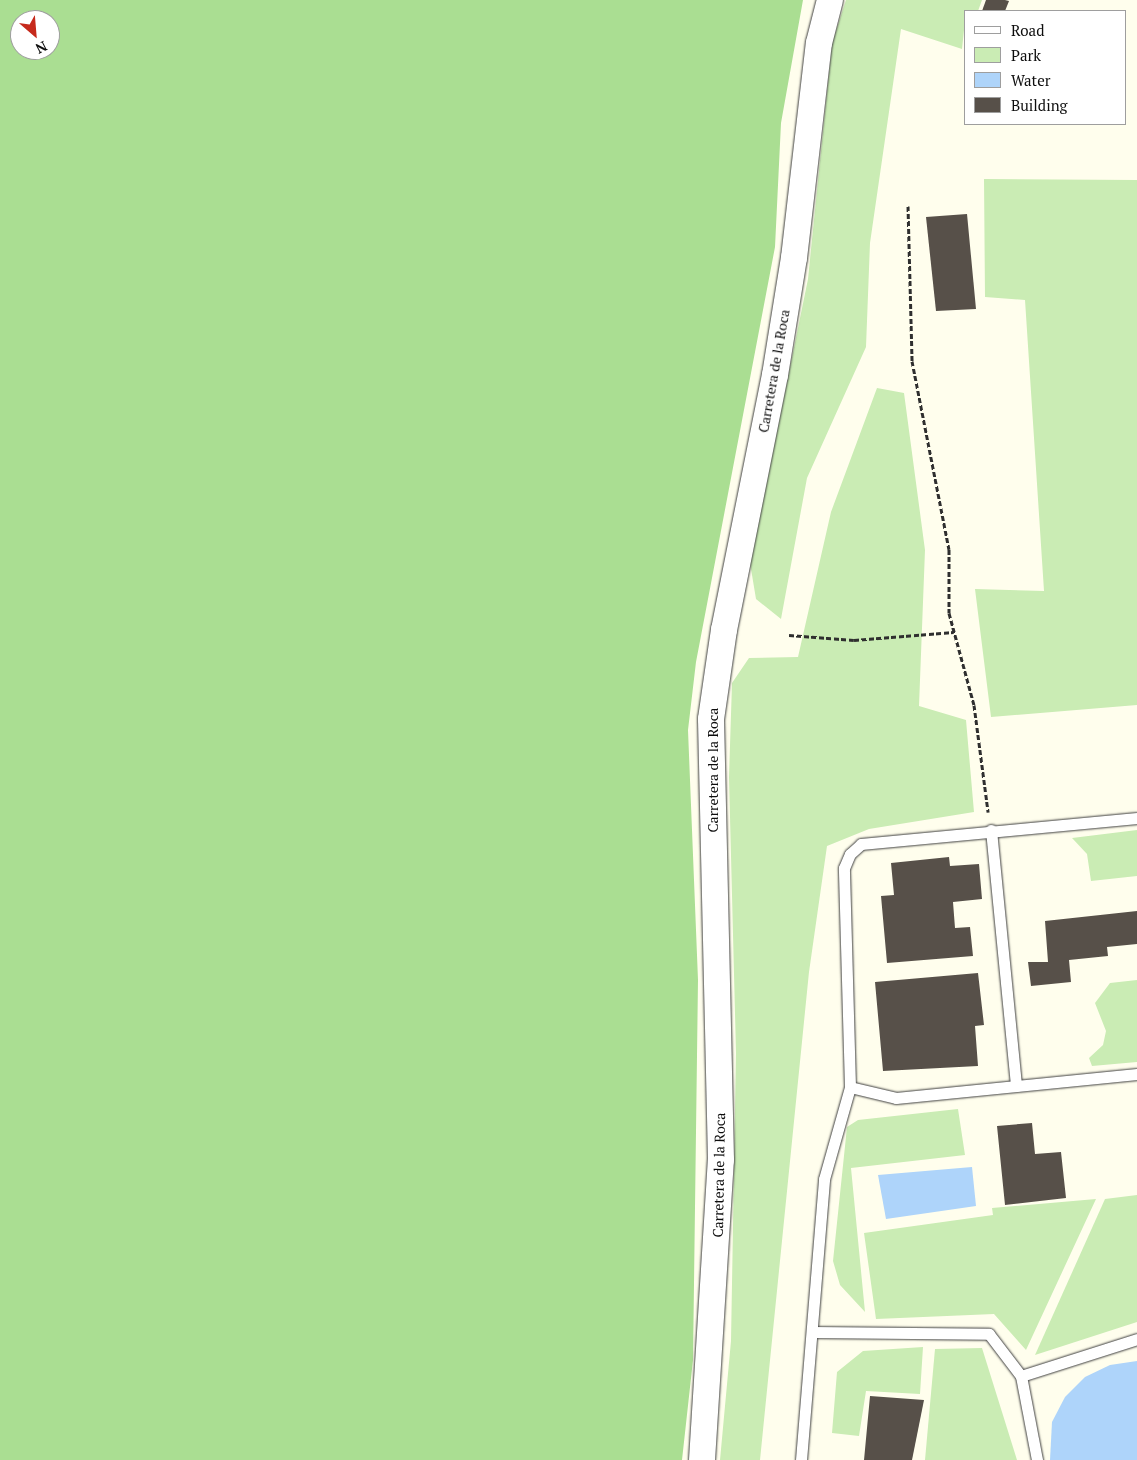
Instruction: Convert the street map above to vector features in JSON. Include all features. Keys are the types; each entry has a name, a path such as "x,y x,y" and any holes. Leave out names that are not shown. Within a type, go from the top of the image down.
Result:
{"street":[{"name":"Carretera de la Roca","path":"702,1460 721,1160 711,719 724,630 775,375 794,258 819,43 830,0"}],"lane":[{"path":"801,1460 824,1179 850,1087 844,868 850,854 861,844 991,830 1137,818"},
{"path":"991,830 1016,1086"},
{"path":"850,1087 896,1098 1137,1074"},
{"path":"812,1332 990,1334 1021,1376 1037,1460"},
{"path":"1021,1376 1137,1338"}],"path":[{"path":"908,206 912,361 949,549 949,613 974,705 991,830"},
{"path":"788,635 854,640 954,632"}],"green space":[{"path":"0,0 803,0 781,123 775,247 696,662 688,730 698,980 693,1360 682,1460 0,1460"},
{"path":"846,0 982,0 978,10 964,10 962,49 901,29 870,243 866,347 807,478 781,619 756,599 750,563 808,279 832,43"},
{"path":"984,179 1137,180 1137,705 991,717 975,589 1044,591 1025,300 985,297"},
{"path":"877,388 904,393 925,550 919,706 966,720 974,812 869,829 827,846 809,972 760,1460 720,1460 731,1341 736,1053 729,777 732,683 749,658 798,657 831,512"},
{"path":"1137,830 1137,876 1091,881 1087,854 1072,838"},
{"path":"1137,980 1137,1062 1092,1066 1089,1058 1103,1045 1106,1031 1095,1003 1110,983"},
{"path":"958,1109 965,1155 851,1168 865,1312 840,1285 833,1261 847,1127 858,1120"},
{"path":"1137,1195 1137,1322 1035,1355 1105,1199"},
{"path":"1096,1199 1026,1350 994,1314 876,1319 864,1233 993,1215 992,1208"},
{"path":"923,1347 920,1394 866,1391 859,1436 832,1433 837,1372 863,1351"},
{"path":"982,1348 1017,1460 925,1460 935,1349"}],"water":[{"path":"972,1167 976,1206 886,1219 878,1175"},
{"path":"1137,1361 1137,1460 1050,1460 1052,1422 1065,1397 1085,1377 1110,1365"}],"building":[{"path":"986,0 1009,1 1005,10 982,10"},
{"path":"967,214 976,309 936,311 926,217"},
{"path":"949,857 950,866 979,864 982,899 953,902 955,928 970,927 973,956 887,963 881,896 894,895 891,863"},
{"path":"1137,911 1137,944 1107,947 1108,956 1069,960 1071,982 1031,986 1028,962 1048,962 1045,921"},
{"path":"978,973 984,1025 975,1026 978,1066 883,1071 875,982"},
{"path":"1032,1123 1035,1154 1061,1152 1066,1198 1005,1205 997,1126"},
{"path":"870,1396 924,1400 912,1460 864,1460"}]}
